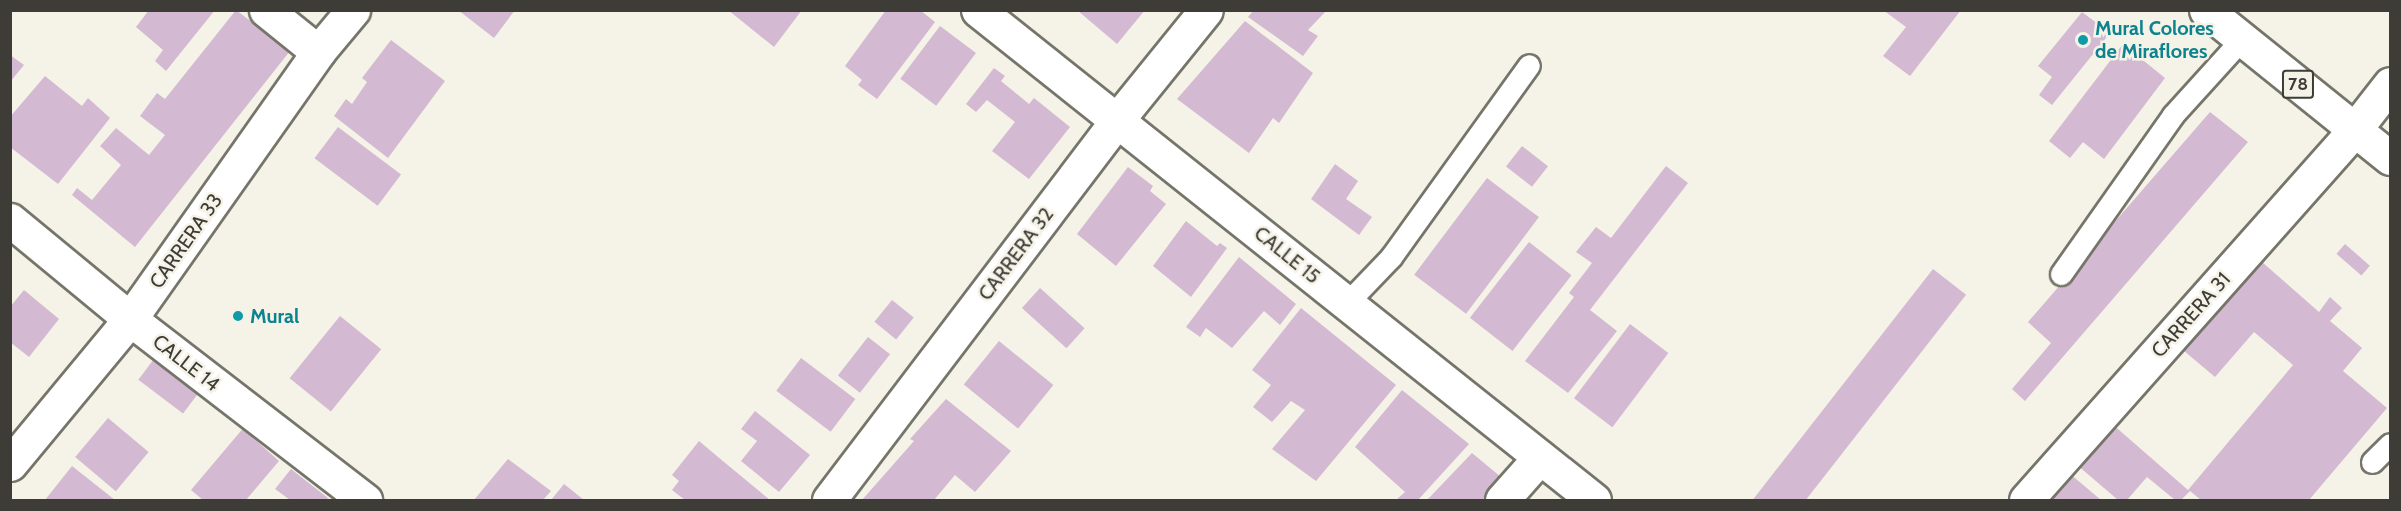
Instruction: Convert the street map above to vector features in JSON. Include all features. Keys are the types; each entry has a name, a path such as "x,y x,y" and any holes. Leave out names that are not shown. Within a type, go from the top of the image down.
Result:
{"main road":[{"path":"266,10 318,52"},
{"name":"CARRERA 33","path":"10,464 130,320 318,52 353,10"},
{"name":"CALLE 15","path":"978,10 1594,501"},
{"name":"CARRERA 32","path":"829,501 1117,120 1206,10"},
{"name":"78","path":"2206,10 2391,158"},
{"name":"CARRERA 31","path":"2026,501 2355,129 2391,84"},
{"name":"CALLE 14","path":"10,220 130,320 365,501"},
{"path":"1502,501 1540,457"}],"lane":[{"path":"2061,274 2173,116 2242,39"},
{"path":"1347,303 1391,257 1529,65"},
{"path":"2372,462 2391,444"}],"building":[{"path":"149,10 215,10 166,71 155,61 163,50 136,27"},
{"path":"236,10 290,51 135,247 72,195 77,188 92,200 121,165 100,146 116,128 149,155 165,135 140,116 157,93 165,99"},
{"path":"458,10 515,10 494,38"},
{"path":"728,10 802,10 774,47"},
{"path":"886,10 920,10 935,22 877,99 858,85 862,80 845,66"},
{"path":"1077,10 1145,10 1117,44"},
{"path":"1254,10 1327,10 1308,30 1318,36 1303,56 1248,17"},
{"path":"1883,10 1961,10 1910,76 1883,56 1906,27"},
{"path":"2082,12 2110,33 2052,105 2039,95 2052,77 2038,66"},
{"path":"1245,21 1313,73 1279,123 1273,118 1249,153 1177,99"},
{"path":"940,26 976,53 936,106 900,79"},
{"path":"391,40 445,81 388,158 334,116 346,99 352,104 367,82 362,78"},
{"path":"2123,44 2165,78 2104,159 2083,142 2070,158 2049,141"},
{"path":"10,55 24,65 10,82"},
{"path":"994,68 1005,76 1001,81 1029,104 1034,98 1070,127 1029,179 992,151 1015,122 987,100 976,112 966,104"},
{"path":"45,76 82,106 88,98 110,118 58,184 10,147 10,117"},
{"path":"2210,112 2248,142 2025,401 2012,389 2051,343 2028,322"},
{"path":"338,127 401,175 378,206 315,158"},
{"path":"1522,146 1548,166 1532,187 1506,166"},
{"path":"1335,164 1358,181 1346,199 1372,217 1359,235 1311,199"},
{"path":"1666,166 1688,183 1590,310 1617,331 1568,393 1525,361 1574,297 1569,293 1592,263 1576,252 1596,227 1611,238"},
{"path":"1128,167 1153,186 1150,191 1166,204 1116,266 1077,234"},
{"path":"1487,178 1539,217 1466,314 1414,275"},
{"path":"1186,221 1217,246 1220,243 1227,248 1191,297 1153,266"},
{"path":"1529,242 1572,275 1512,351 1470,318"},
{"path":"2345,244 2370,266 2361,275 2336,254"},
{"path":"2254,255 2319,312 2330,297 2342,308 2330,321 2362,348 2343,371 2387,408 2309,500 2201,500 2190,491 2181,500 2175,500 2147,477 2127,500 2118,500 2076,464 2111,423 2188,490 2293,365 2254,332 2215,377 2177,345"},
{"path":"1239,257 1296,304 1280,325 1264,311 1232,348 1206,328 1200,337 1186,327"},
{"path":"1933,269 1966,295 1806,500 1753,500"},
{"path":"1040,288 1085,328 1067,348 1022,308"},
{"path":"24,290 59,319 29,357 10,342 10,307"},
{"path":"892,300 914,318 896,339 874,322"},
{"path":"1301,308 1396,385 1316,481 1272,449 1305,410 1291,401 1272,422 1253,407 1271,385 1252,370"},
{"path":"340,316 381,349 331,412 290,378"},
{"path":"1630,324 1668,353 1612,427 1574,398"},
{"path":"868,337 890,354 860,393 838,376"},
{"path":"999,341 1053,385 1018,429 964,385"},
{"path":"160,351 205,385 183,413 138,380"},
{"path":"801,358 855,399 831,432 776,391"},
{"path":"1402,390 1469,444 1418,500 1396,500 1405,492 1355,447"},
{"path":"946,399 1011,451 975,492 955,475 934,500 862,500 914,441 910,439"},
{"path":"755,411 810,455 779,492 741,461 757,441 741,429"},
{"path":"108,418 149,452 116,491 75,457"},
{"path":"245,426 255,434 252,437 279,461 246,500 203,500 191,490"},
{"path":"699,441 770,500 685,500 672,490 679,481 672,475"},
{"path":"1472,453 1507,482 1490,500 1427,500"},
{"path":"508,459 551,491 543,500 474,500"},
{"path":"72,466 115,500 45,500"},
{"path":"291,469 328,498 326,500 290,500 275,489"},
{"path":"2069,473 2101,500 2045,500"},
{"path":"564,484 584,500 551,500"}],"place":[{"name":"Mural Colores de Miraflores","path":"2083,40"},
{"name":"Mural","path":"238,316"}]}
